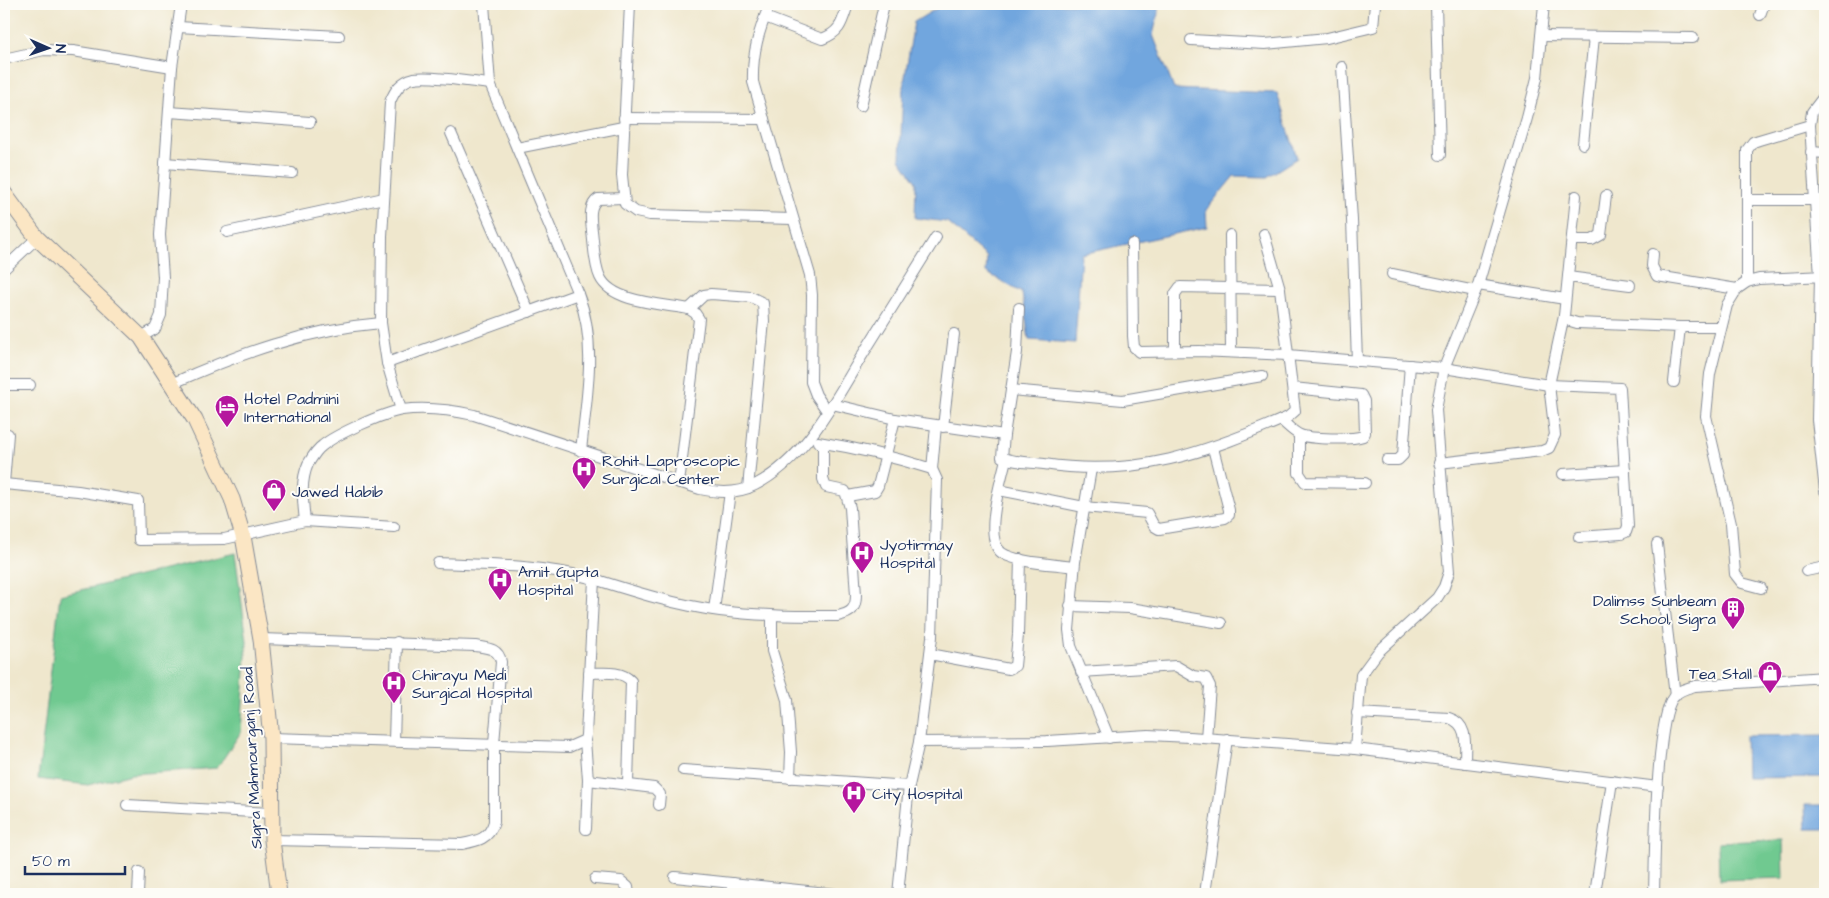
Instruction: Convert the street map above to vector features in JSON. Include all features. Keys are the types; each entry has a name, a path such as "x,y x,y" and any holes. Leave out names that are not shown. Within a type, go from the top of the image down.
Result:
{"street":[{"path":"141,337 155,329 161,315 163,277 160,235 172,67 181,4"},
{"path":"484,4 490,84 578,294 588,325 590,344 581,451"},
{"path":"630,4 623,123 623,198 630,209 650,215 793,219"},
{"path":"770,4 764,17 752,60 753,82 810,275 812,295 811,382 816,395 830,408 940,427 1004,435"},
{"path":"764,17 822,39 834,35 842,22 848,4"},
{"path":"861,106 884,4"},
{"path":"1191,40 1265,44 1327,38 1373,27 1376,4"},
{"path":"1436,4 1440,155"},
{"path":"1354,749 1361,675 1367,664 1437,598 1444,587 1449,572 1436,410 1444,368 1477,288 1533,94 1544,4"},
{"path":"1760,15 1764,4"},
{"path":"178,27 339,36"},
{"path":"1541,36 1694,38"},
{"path":"1583,144 1594,37"},
{"path":"4,59 44,50 73,51 172,67"},
{"path":"1342,67 1352,220 1357,361"},
{"path":"401,410 386,363 381,323 384,198 390,102 394,90 414,78 490,84"},
{"path":"1825,95 1812,112 1810,125 1814,199 1823,276 1817,420 1825,491"},
{"path":"169,112 310,122"},
{"path":"516,148 623,123 764,119"},
{"path":"1747,282 1746,156 1750,145 1759,140 1810,125"},
{"path":"452,133 529,312"},
{"path":"1811,152 1825,153"},
{"path":"165,163 292,173"},
{"name":"SIgra Mahmourganj Road","path":"4,193 38,238 141,337 195,420 214,456 232,499 243,536 261,639 270,738 272,840 279,894"},
{"path":"1439,463 1542,451 1549,448 1555,435 1549,385 1564,316 1576,196"},
{"path":"1572,240 1592,240 1601,235 1606,196"},
{"path":"227,232 384,198"},
{"path":"623,198 598,199 592,208 594,244 600,279 613,291 623,296 689,309 695,313 699,327 679,483"},
{"path":"1747,200 1825,200"},
{"path":"1019,308 1017,352 1001,454 1006,459 1091,469 1161,462 1212,448 1294,414 1293,388 1280,289 1264,234"},
{"path":"1230,235 1232,287 1230,352"},
{"path":"305,521 302,494 304,482 308,464 320,446 361,425 401,410 436,409 474,415 679,483 719,493 748,488 777,471 806,441 830,408 936,237"},
{"path":"4,269 38,238"},
{"path":"1132,244 1134,347 1139,352 1230,352 1357,361 1444,368 1549,385 1620,388 1629,521 1626,532 1579,537"},
{"path":"1653,254 1652,266 1657,276 1736,289"},
{"path":"1392,274 1477,288 1565,299"},
{"path":"1761,588 1742,583 1735,574 1730,524 1706,416 1708,388 1727,305 1736,289 1747,282 1773,277 1823,276"},
{"path":"1568,277 1630,285"},
{"path":"1175,351 1176,289 1185,286 1280,289"},
{"path":"386,363 578,294"},
{"path":"689,309 704,295 711,294 752,297 759,299 762,303 764,321 748,488"},
{"path":"1564,316 1566,320 1577,323 1722,327"},
{"path":"171,384 213,365 273,344 345,326 381,323"},
{"path":"1674,382 1680,327"},
{"path":"898,894 910,786 919,742 930,654 938,491 932,469 954,334"},
{"path":"1386,460 1398,460 1403,455 1410,365"},
{"path":"1011,390 1123,400 1262,376"},
{"path":"4,385 30,384"},
{"path":"1282,420 1299,435 1354,439 1364,436 1363,397 1358,394 1293,388"},
{"path":"848,496 875,490 895,419"},
{"path":"4,434 8,434 4,484 78,491 138,501 139,540 199,541 243,536 305,521 394,527"},
{"path":"1299,435 1299,473 1305,482 1365,483"},
{"path":"806,441 886,455 932,469"},
{"path":"438,563 528,566 568,572 668,601 714,610 772,616 838,616 848,614 854,608 856,595 848,496 845,491 826,487 823,480 823,443"},
{"path":"999,490 1084,507 1147,513 1156,528 1162,530 1228,518 1229,510 1212,448"},
{"path":"1006,459 993,525 997,548 1005,554 1020,559 1074,567"},
{"path":"1091,469 1074,567 1070,606 1071,646 1109,738"},
{"path":"1563,474 1625,470"},
{"path":"714,610 730,492"},
{"path":"1657,544 1675,696"},
{"path":"930,654 1009,669 1015,666 1018,635 1020,559"},
{"path":"1806,571 1825,567"},
{"path":"586,829 588,780 585,740 594,580"},
{"path":"1070,606 1130,608 1221,623"},
{"path":"772,616 772,650 787,700 791,752 790,778"},
{"path":"261,639 475,646 495,651 500,655 494,743 494,822 491,832 484,839 462,844 272,840"},
{"path":"394,741 397,642"},
{"path":"1081,672 1176,666 1193,676 1206,678 1210,686 1206,738"},
{"path":"589,673 626,675 631,681 628,783"},
{"path":"1654,894 1658,787 1668,709 1675,696 1685,689 1695,686 1825,677"},
{"path":"1357,713 1457,720 1462,725 1464,735 1465,763"},
{"path":"919,742 1011,742 1148,735 1206,738 1354,749 1658,787"},
{"path":"270,738 494,743 570,747 585,740"},
{"path":"1205,894 1227,740"},
{"path":"683,770 910,786"},
{"path":"588,780 628,783 654,788 660,794 659,805"},
{"path":"1595,894 1612,781"},
{"path":"127,806 272,813"},
{"path":"138,894 139,872"},
{"path":"675,877 836,894"},
{"path":"595,879 621,881 628,887 629,894"},
{"path":"733,882 734,894"}],"green space":[{"path":"235,553 247,641 241,732 217,768 131,774 88,785 38,779 60,595"},
{"path":"1783,840 1784,878 1719,880 1718,842"}],"water":[{"path":"944,4 1189,4 1160,6 1153,35 1174,89 1277,93 1297,158 1267,177 1234,176 1206,210 1207,227 1081,254 1075,343 1029,340 1022,293 986,272 987,257 947,222 915,218 916,182 900,159 903,89 914,22"},
{"path":"1825,735 1825,777 1746,778 1745,736"},
{"path":"1805,805 1825,805 1825,829 1806,829"}],"place":[{"name":"Hotel Padmini International","path":"227,428"},
{"name":"Rohit Laproscopic Surgical Center","path":"584,490"},
{"name":"Jawed Habib","path":"274,512"},
{"name":"Jyotirmay Hospital","path":"862,574"},
{"name":"Amit Gupta Hospital","path":"500,601"},
{"name":"Dalimss Sunbeam School, Sigra","path":"1733,630"},
{"name":"Tea Stall","path":"1770,694"},
{"name":"Chirayu Medi Surgical Hospital","path":"394,704"},
{"name":"City Hospital","path":"854,814"}]}
